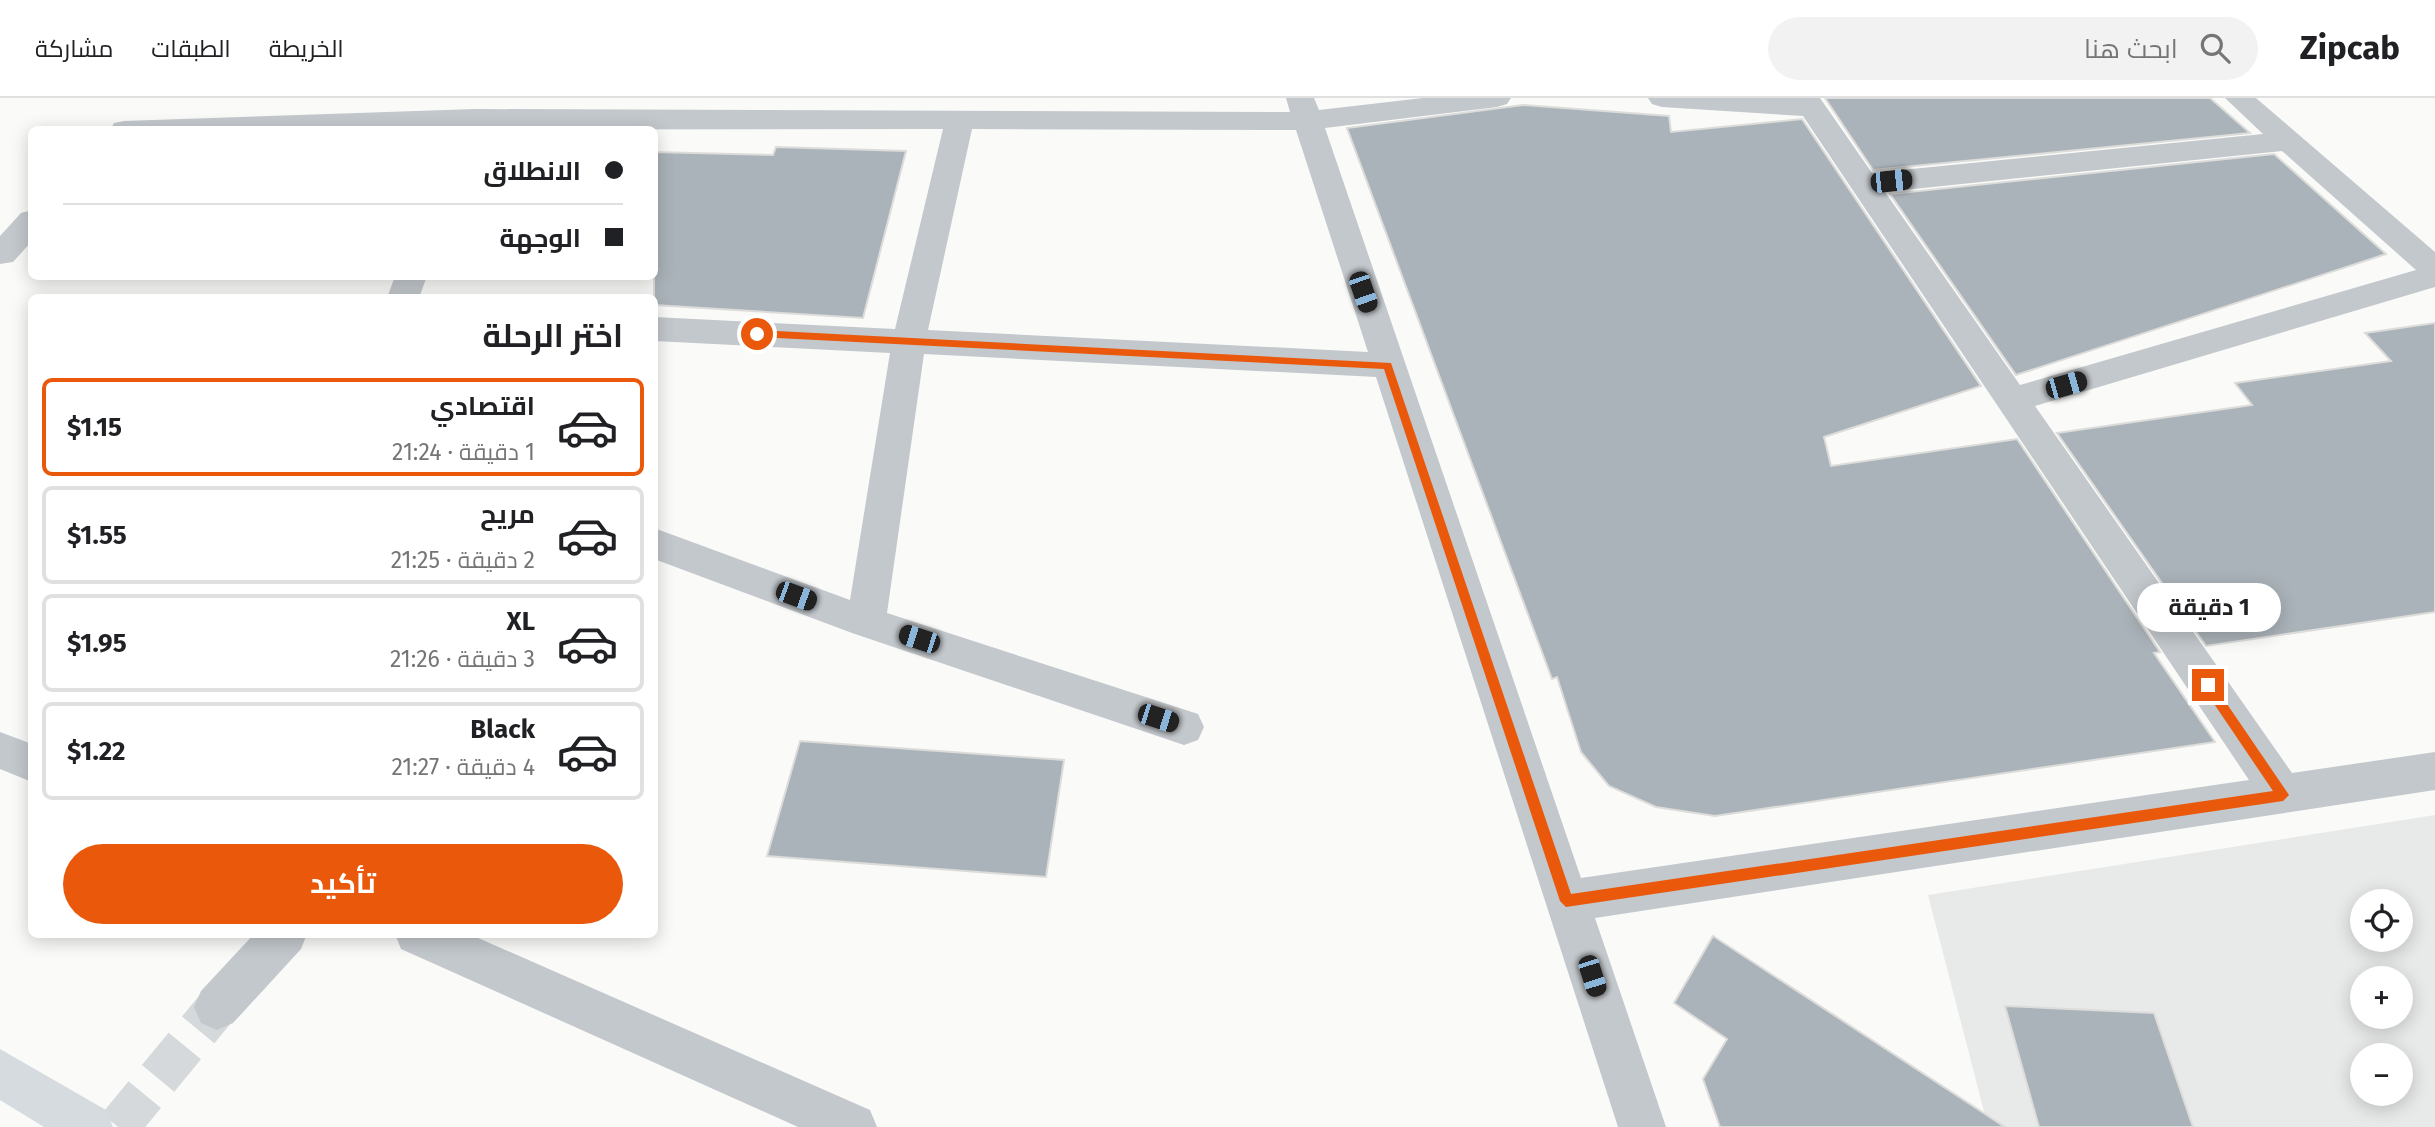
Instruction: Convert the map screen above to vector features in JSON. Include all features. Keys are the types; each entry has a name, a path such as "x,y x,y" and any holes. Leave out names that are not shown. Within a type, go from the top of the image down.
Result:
{"highway":[{"path":"0,1073 89,1127"}],"street":[{"path":"114,126 138,98"},
{"path":"218,126 476,115 960,119 1303,110 1497,98"},
{"path":"1662,98 1808,103 2283,795"},
{"path":"2239,98 2435,269"},
{"path":"1303,110 1642,1127"},
{"path":"866,622 909,340 960,119"},
{"path":"1864,184 2288,141"},
{"path":"2,254 28,225"},
{"path":"2013,400 2435,276"},
{"path":"658,329 1388,365"},
{"path":"658,544 866,622 1184,727"},
{"path":"0,750 28,762"},
{"path":"1566,901 2435,771"},
{"path":"217,1007 281,938"},
{"path":"426,938 853,1127"}],"shaded area":[{"path":"2435,815 2435,1127 1988,1127 1928,895"}],"building":[{"path":"1825,98 2210,98 2250,133 1873,170"},
{"path":"1523,105 1669,116 1671,132 1802,119 1981,386 1824,437 1831,466 2017,439 2160,652 2154,653 2215,742 1715,816 1656,807 1609,786 1581,752 1557,677 1552,679 1347,128"},
{"path":"776,147 906,151 863,318 658,305 658,294 654,294 654,280 658,280 658,152 773,155"},
{"path":"2274,154 2386,254 2016,375 1890,194"},
{"path":"2435,323 2435,612 2206,646 2057,433 2252,405 2235,383 2391,361 2365,333"},
{"path":"800,741 1064,760 1046,877 767,856"},
{"path":"1713,936 2005,1127 1720,1127 1703,1079 1727,1039 1674,1003"},
{"path":"2005,1006 2154,1013 2193,1127 2039,1127"}],"tunnel":[{"path":"118,1127 217,1007"}],"route":[{"path":"757,334 1388,365 1566,901 2283,795 2208,685"}]}
